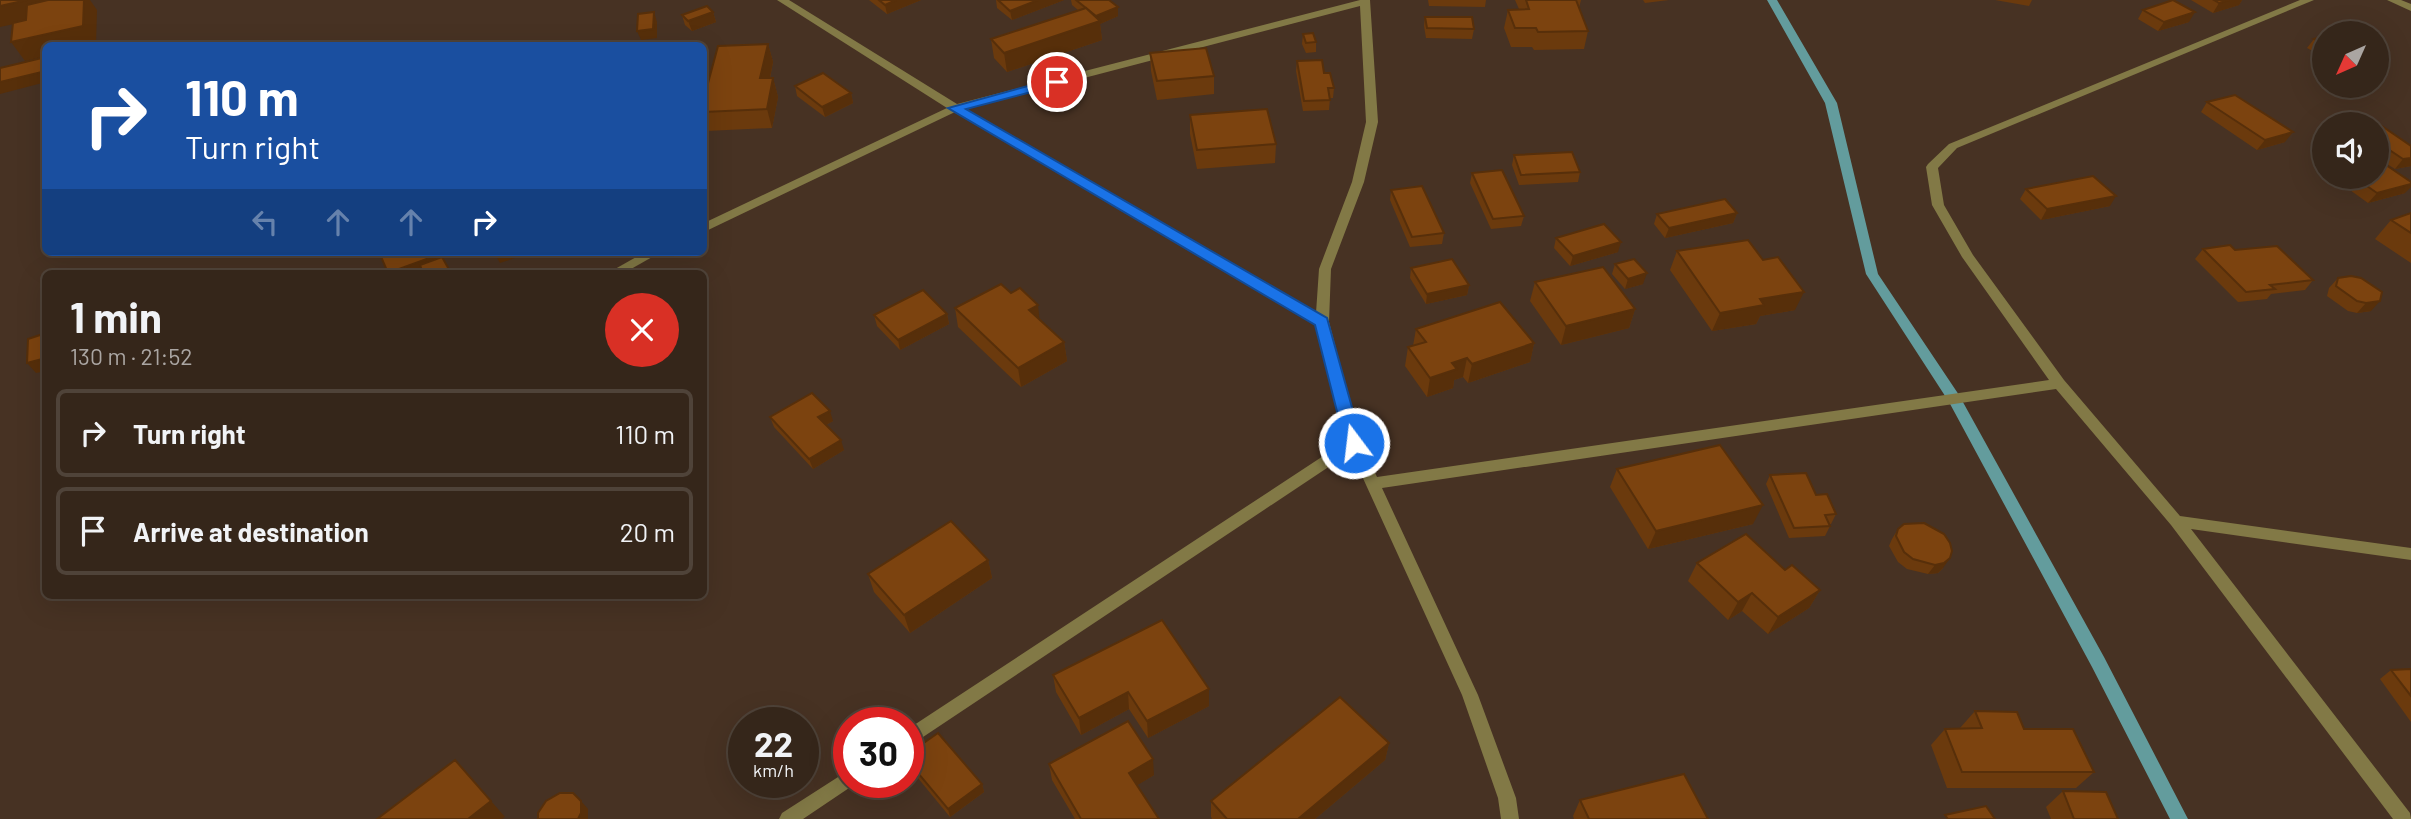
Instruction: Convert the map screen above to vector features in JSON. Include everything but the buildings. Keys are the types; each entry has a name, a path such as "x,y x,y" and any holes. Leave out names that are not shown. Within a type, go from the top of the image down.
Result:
{"street":[{"path":"782,0 955,108 1322,322"},
{"path":"2309,0 1953,146 1932,167 1938,205 1968,257 2059,384 2176,521 2404,819"},
{"path":"2392,0 2411,8"},
{"path":"707,227 955,108 1365,1 1373,122 1358,181 1325,269 1322,322 1354,443 1469,695 1507,798 1510,819"},
{"path":"620,270 647,256"},
{"path":"1374,483 2059,384"},
{"path":"924,728 1354,443"},
{"path":"2176,521 2411,554"},
{"path":"788,819 833,789"}],"waterway":[{"path":"1772,0 1831,103 1872,274 1954,399 2098,662 2179,819"}],"route":[{"path":"1057,82 955,108 1322,322 1354,443"}]}
